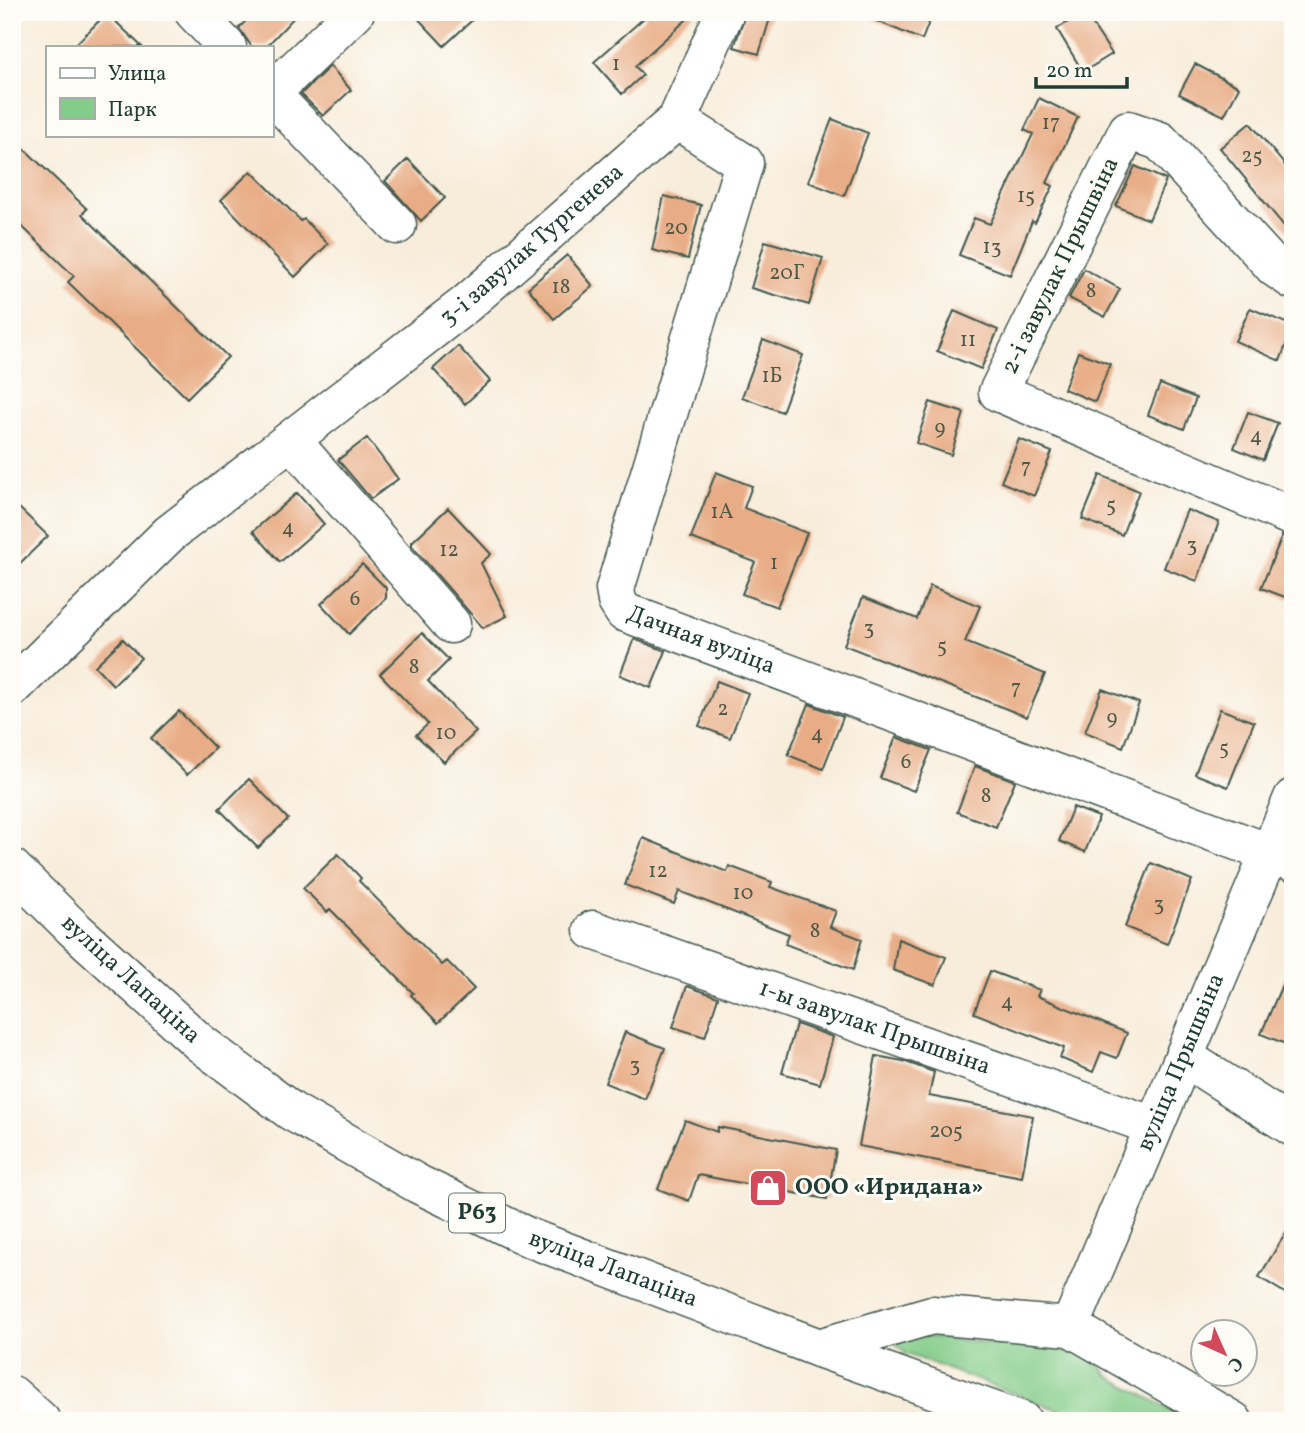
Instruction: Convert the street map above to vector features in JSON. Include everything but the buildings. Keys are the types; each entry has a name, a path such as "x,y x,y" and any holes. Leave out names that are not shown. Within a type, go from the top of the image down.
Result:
{"street":[{"path":"194,12 226,46"},
{"path":"273,92 355,12"},
{"name":"3-і завулак Тургенева","path":"12,688 169,534 466,304 677,120 724,12"},
{"path":"273,96 397,225"},
{"name":"Дачная вуліца","path":"677,120 744,163 615,589 617,601 624,612 1282,857"},
{"name":"2-і завулак Прышвіна","path":"1293,281 1275,268 1160,141 1128,131 998,392 1293,517"},
{"path":"291,440 451,624"},
{"name":"вуліца Прышвіна","path":"1070,1327 1184,1057 1282,857 1293,798"},
{"name":"вуліца Лапаціна","path":"12,868 73,928 200,1043 290,1111 418,1184 530,1238 1004,1418"},
{"name":"1-ы завулак Прышвіна","path":"593,930 1154,1126"},
{"path":"1184,1057 1293,1127"},
{"path":"819,1348 932,1315 1070,1327 1233,1421"},
{"path":"12,1395 41,1421"}],"green space":[{"path":"909,1335 1088,1352 1110,1377 1191,1421 1089,1421 906,1354 892,1340"}],"place":[{"name":"ООО «Иридана»","path":"768,1188"}]}
